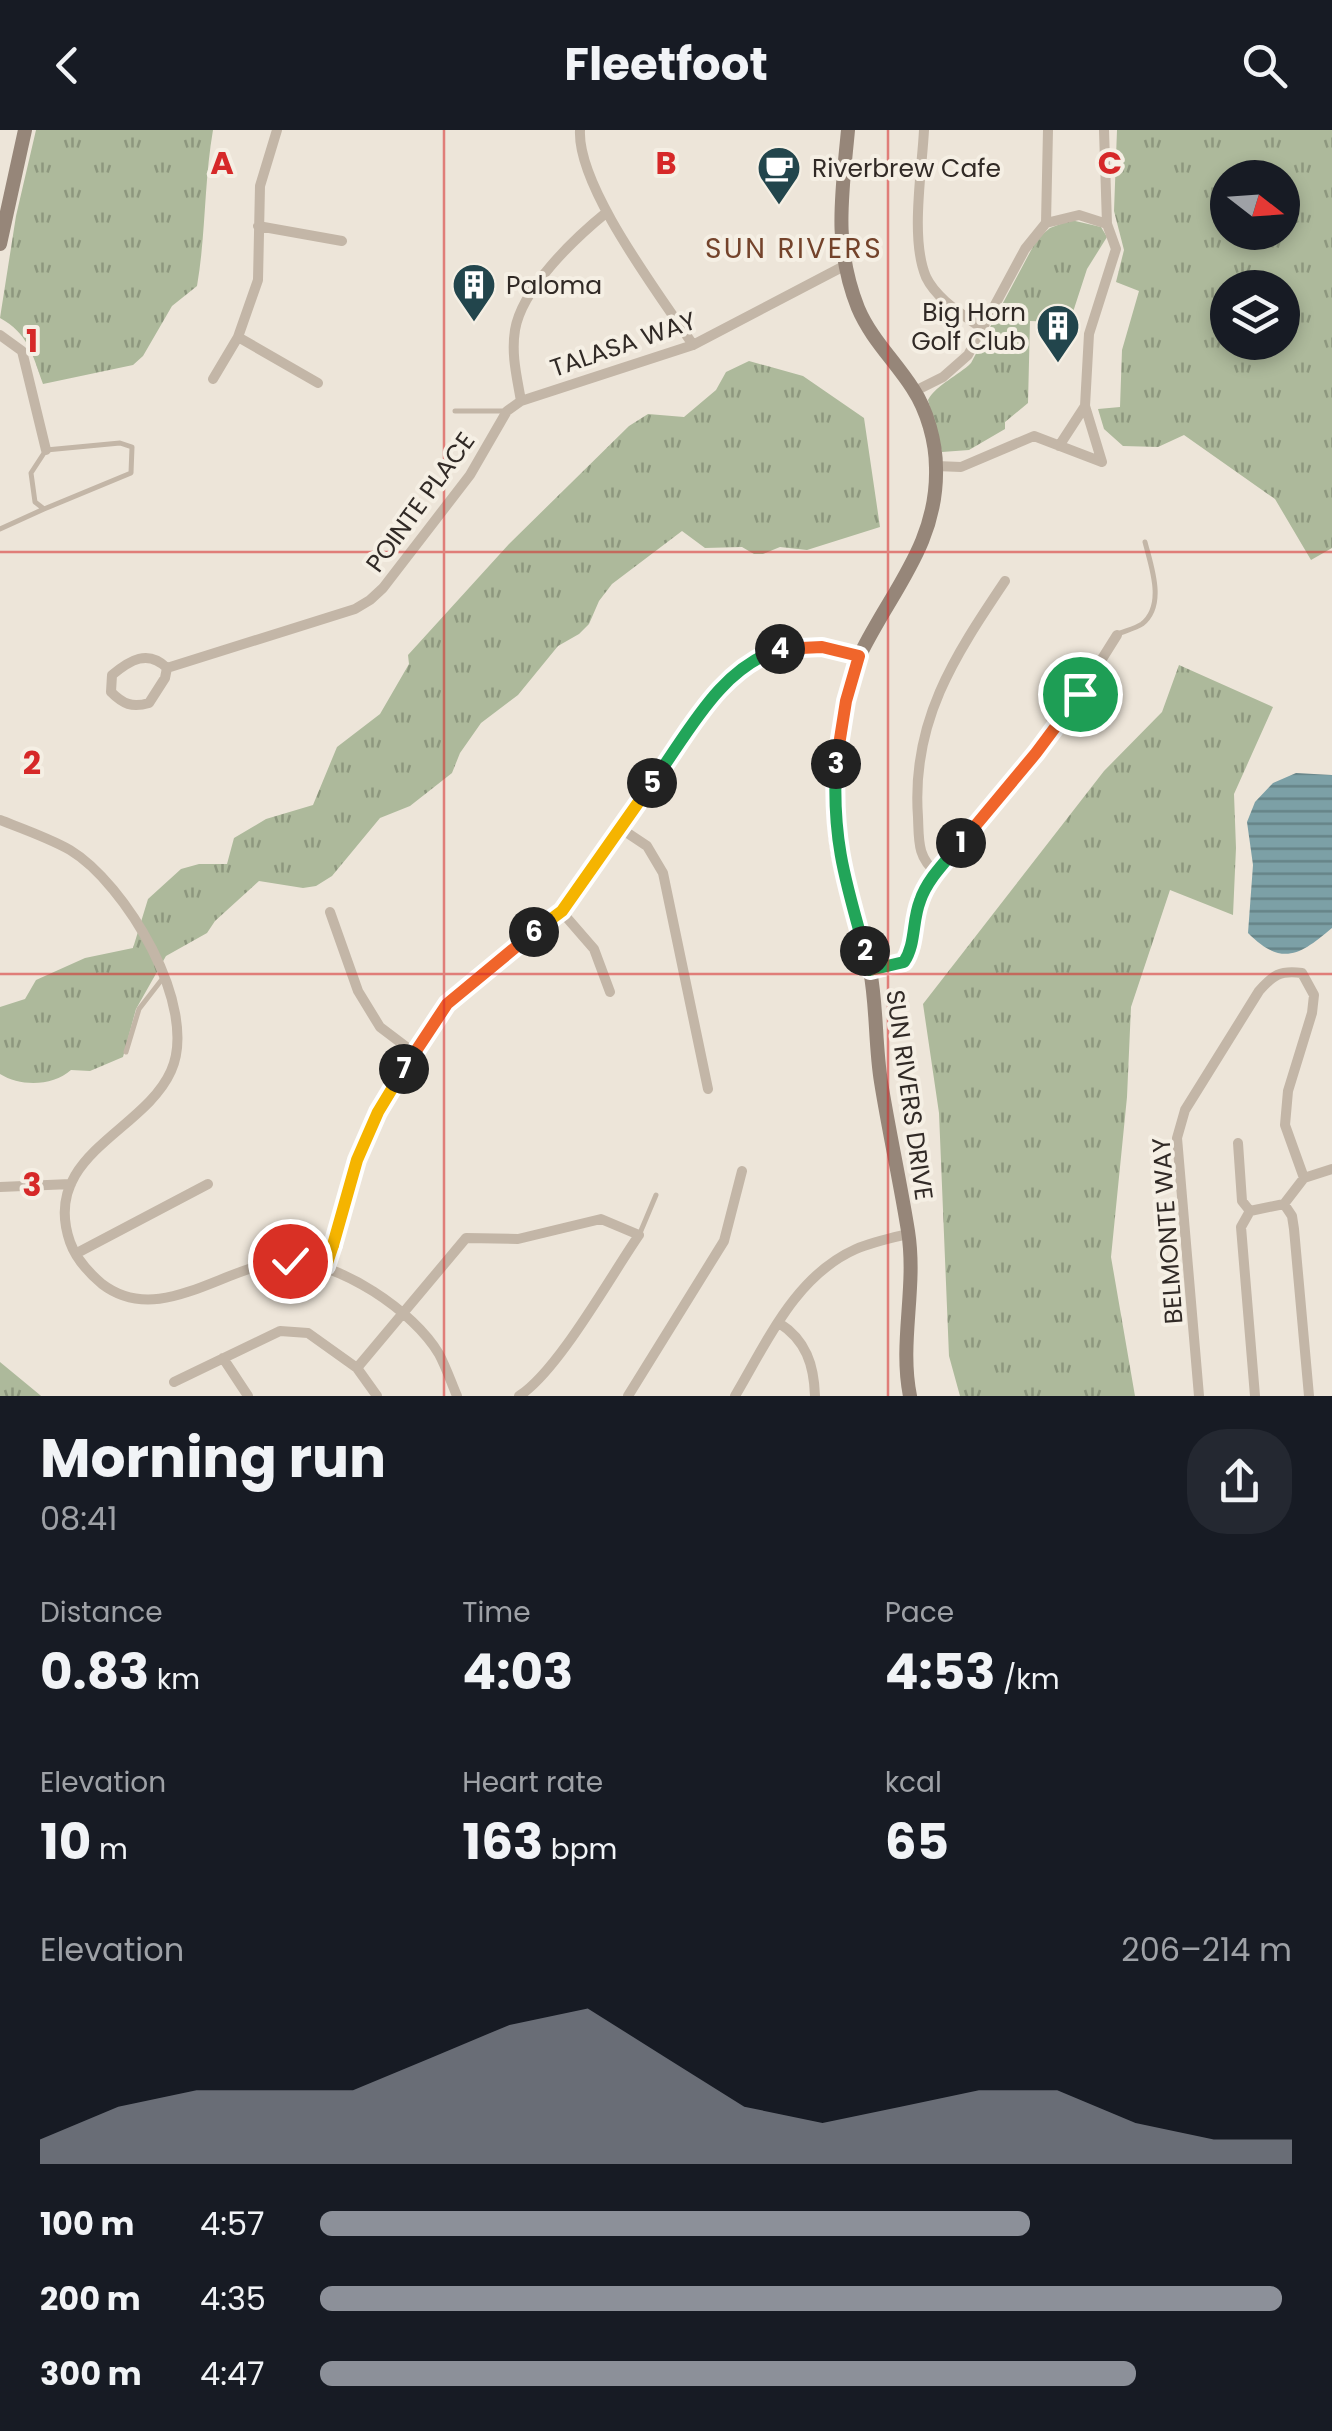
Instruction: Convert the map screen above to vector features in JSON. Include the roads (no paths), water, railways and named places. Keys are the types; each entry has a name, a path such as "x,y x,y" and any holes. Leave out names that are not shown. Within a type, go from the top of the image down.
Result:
{"street":[{"path":"0,244 25,130"},
{"path":"213,378 238,337 258,280 260,186 277,130"},
{"path":"580,130 586,170 608,212 693,345"},
{"name":"SUN RIVERS DRIVE","path":"848,130 839,223 844,266 860,312 887,357 914,390 931,432 936,466 934,502 922,546 859,656 837,755 835,834 870,970 880,1079 908,1234 912,1292 906,1358 910,1396"},
{"path":"924,130 918,236 926,277 944,300 983,330"},
{"path":"914,390 943,377 968,355 1025,249 1046,223 1048,130"},
{"path":"936,466 962,467 1034,436 1102,462 1085,406 1089,334 1116,248 1107,224 1104,130"},
{"path":"521,401 514,374 514,337 524,305 579,237 608,212"},
{"path":"1046,223 1079,216 1107,224"},
{"path":"258,226 342,241"},
{"name":"TALASA WAY","path":"521,401 693,345 844,266"},
{"path":"0,335 22,351 46,450"},
{"path":"238,337 318,383"},
{"name":"POINTE PLACE","path":"167,668 355,609 370,600 470,475 507,411 521,401"},
{"path":"1060,446 1085,406"},
{"path":"937,873 920,856 916,789 920,746 937,694 953,663 1005,582"},
{"path":"870,970 904,962 911,952 921,897 1080,694 1117,634"},
{"path":"326,1266 346,1210 357,1160 378,1112 413,1052 447,1004 562,911 730,676 756,657 801,646 859,656"},
{"name":"POINTE PLACE","path":"144,656 158,659 167,668 157,693 148,703 136,706 121,702 111,692 112,675 126,663 144,656"},
{"path":"0,820 71,851 124,902 149,944 179,1033 170,1074 144,1111 97,1146 71,1184 66,1214 70,1242 88,1273 111,1290 134,1299 164,1300 264,1264 290,1261 326,1266 366,1286 401,1314 438,1352 457,1396"},
{"path":"620,828 647,846 663,873 708,1088"},
{"path":"562,911 594,949 610,992"},
{"path":"330,912 358,991 380,1027 413,1052"},
{"name":"BELMONTE WAY","path":"1199,1396 1177,1138 1184,1110 1259,991 1272,975 1287,971 1302,974 1314,995 1288,1091 1285,1125 1304,1178"},
{"path":"1238,1143 1242,1201 1250,1211"},
{"path":"1250,1211 1284,1204 1304,1178 1332,1170"},
{"path":"628,1396 724,1241 742,1171"},
{"path":"0,1187 71,1184"},
{"path":"76,1253 208,1184"},
{"path":"1284,1204 1294,1229 1309,1396"},
{"path":"1250,1211 1241,1228 1255,1396"},
{"path":"357,1368 466,1238 518,1239 601,1219 638,1235 551,1366 532,1388 519,1396"},
{"path":"735,1396 796,1295 822,1268 857,1248 908,1234"},
{"path":"779,1323 805,1348 815,1396"},
{"path":"174,1382 280,1331 308,1333 357,1368 377,1396"},
{"path":"223,1358 248,1396"}],"lane":[{"path":"455,411 507,411"},
{"path":"0,530 130,473 132,447 120,444 46,450 31,473 36,502 44,509"},
{"path":"1117,634 1144,623 1152,607 1156,583 1145,542"},
{"path":"126,1052 139,1009 163,978"},
{"path":"638,1235 656,1195"}],"water":[{"path":"1296,773 1332,775 1332,928 1300,950 1281,953 1260,944 1248,933 1253,865 1247,822 1255,802 1273,783"}],"place":[{"name":"Riverbrew Cafe","path":"779,206"},
{"name":"Paloma","path":"474,323"},
{"name":"Big Horn Golf Club","path":"1058,364"}],"district":[{"name":"SUN RIVERS","path":"794,248"}]}
